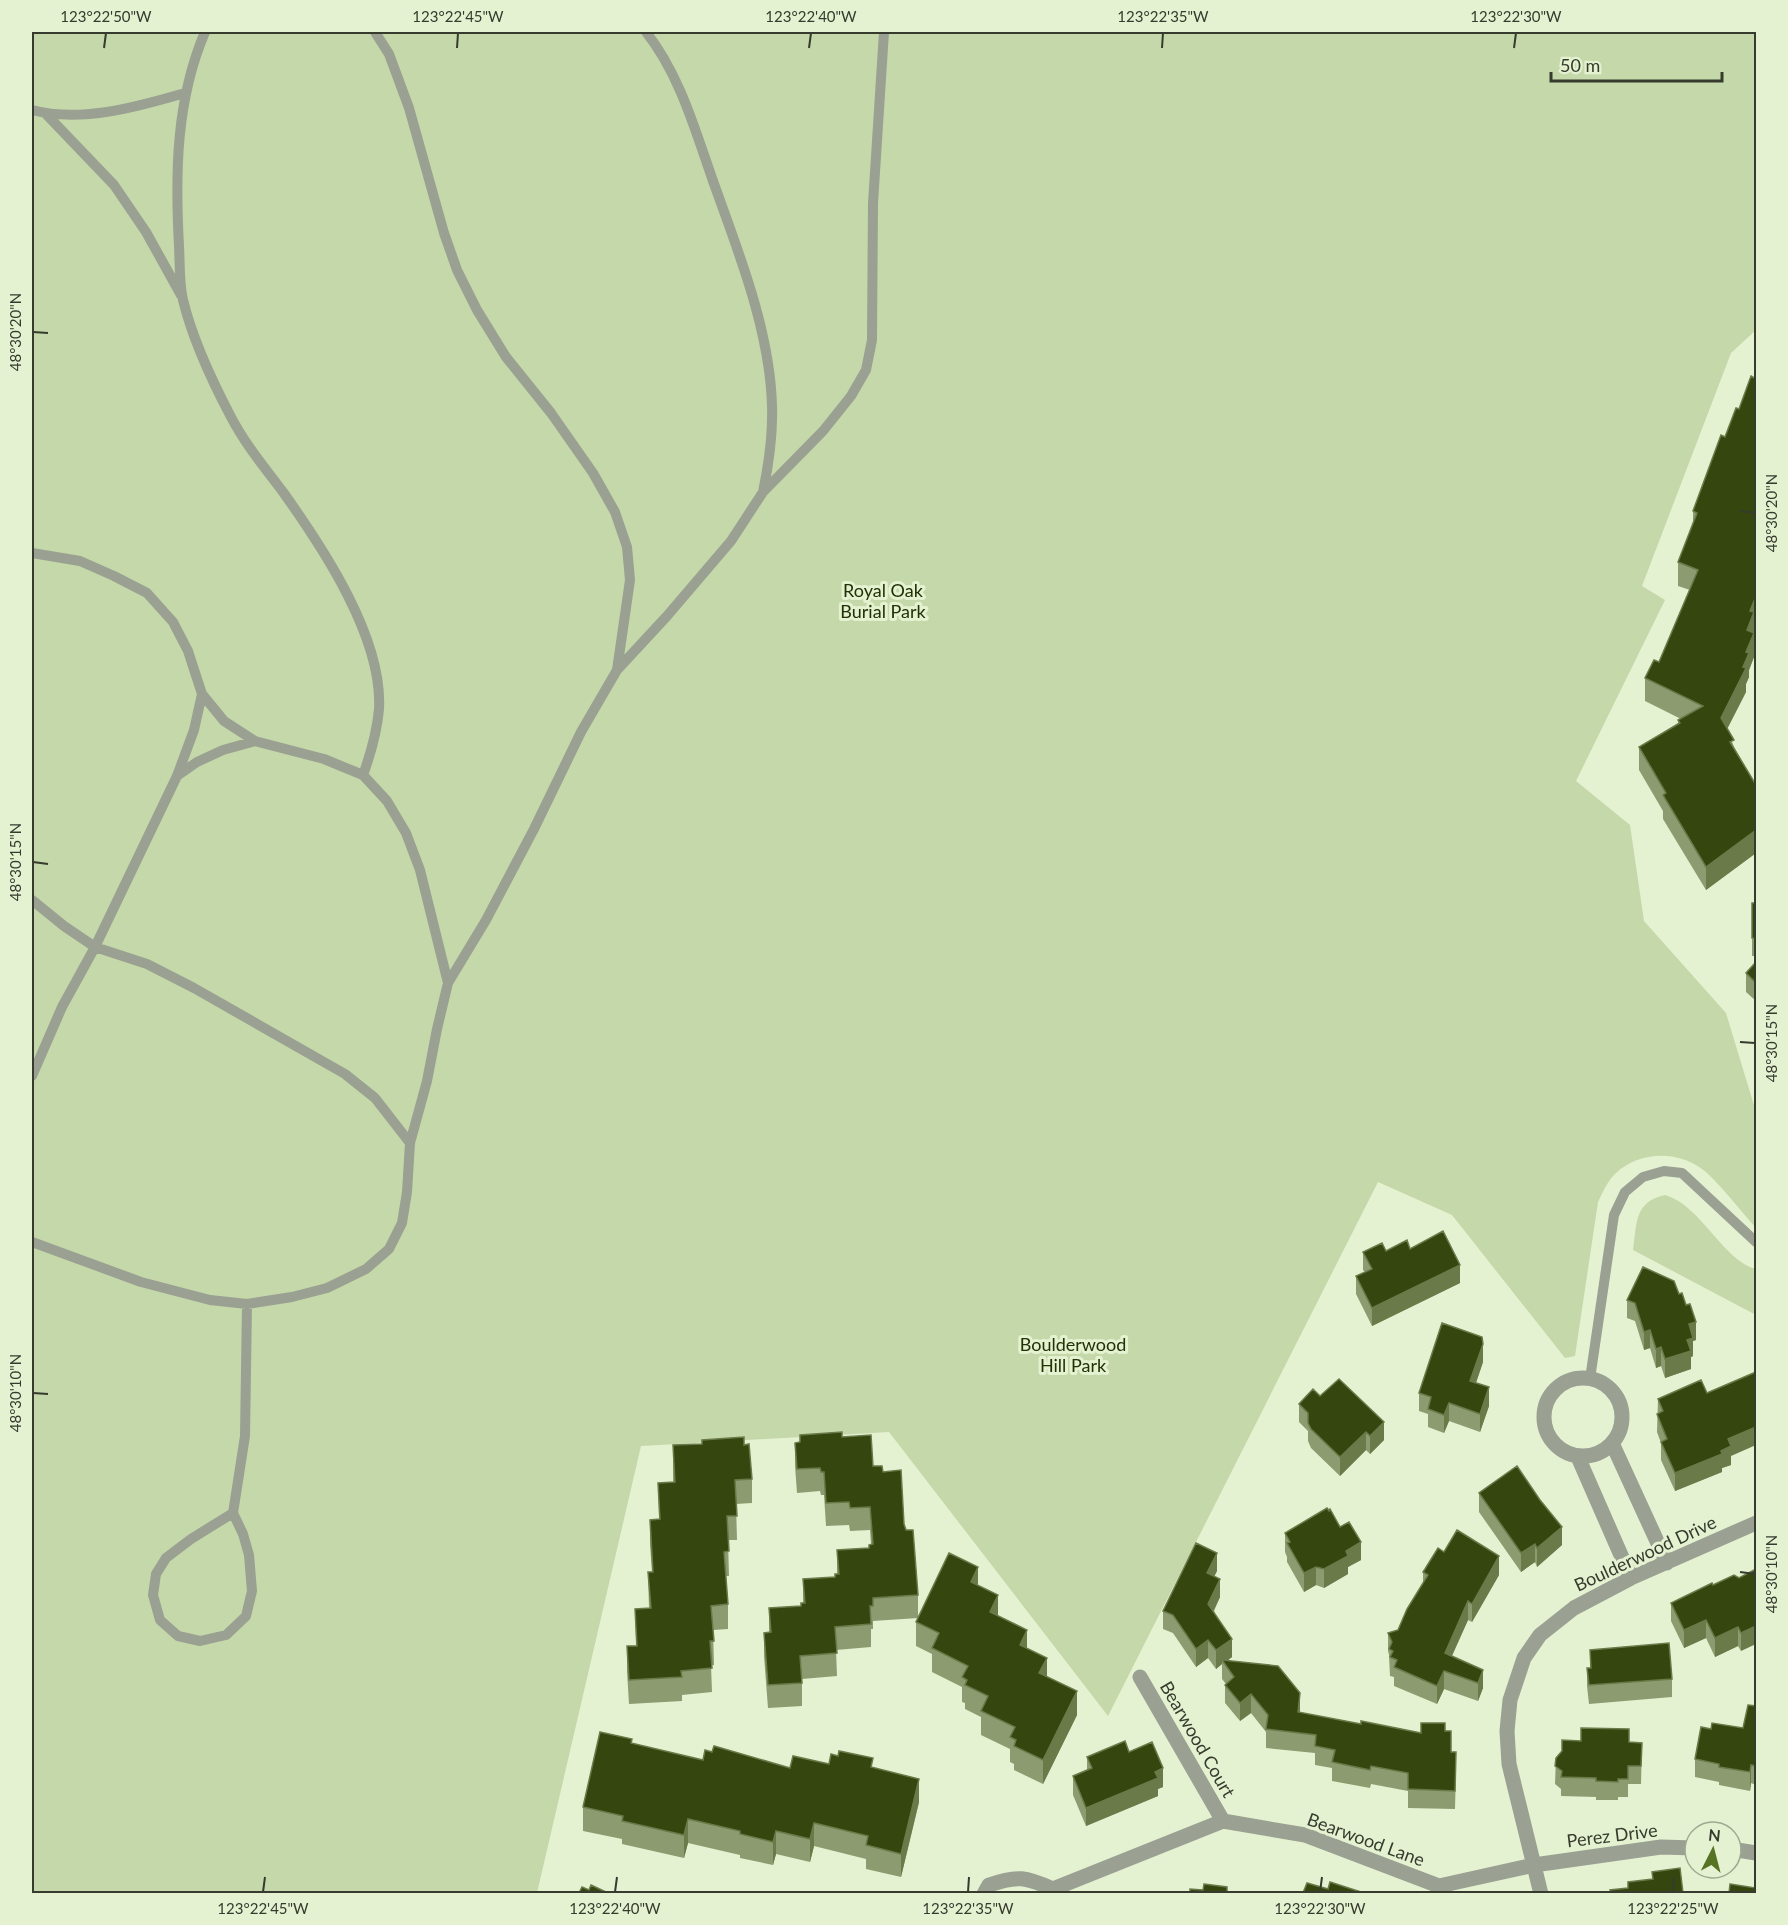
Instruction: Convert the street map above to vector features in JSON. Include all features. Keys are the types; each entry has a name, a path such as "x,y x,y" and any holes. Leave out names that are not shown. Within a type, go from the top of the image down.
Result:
{"street":[{"path":"1576,1378 1590,1378 1603,1383 1614,1392 1620,1405 1622,1418 1620,1432 1612,1443 1597,1454 1578,1457 1564,1453 1546,1432 1543,1418 1545,1404 1552,1392 1563,1383 1576,1378"},
{"path":"1612,1443 1667,1563"},
{"path":"1578,1457 1631,1578"},
{"name":"Boulderwood Drive","path":"1541,1893 1509,1764 1507,1731 1510,1700 1524,1658 1540,1635 1574,1608 1631,1578 1756,1523"},
{"name":"Bearwood Court","path":"1140,1677 1223,1821"},
{"path":"984,1893 989,1885 1010,1878 1031,1879 1052,1891 1223,1821"},
{"name":"Bearwood Lane","path":"1223,1821 1305,1835 1439,1886 1534,1865"},
{"name":"Perez Drive","path":"1534,1865 1661,1847 1683,1848"}],"lane":[{"path":"182,298 176,180 179,132 185,93 205,32"},
{"path":"375,32 389,54 409,108 444,233 457,270 472,300 506,357 551,413 593,473 615,512 627,547 630,580 617,670"},
{"path":"646,32 657,46 676,80 736,244 754,305 768,365 772,405 772,447 763,492"},
{"path":"32,1242 141,1282 210,1300 247,1304 292,1298 327,1288 366,1269 389,1249 402,1223 408,1192 410,1143 427,1081 448,983 486,920 581,732 617,670 667,616 730,541 763,492 824,431 851,396 866,370 872,340 873,203 884,32"},
{"path":"32,110 46,114 97,113 131,109 185,93"},
{"path":"46,114 114,185 146,232 182,298 201,354 232,419 302,519 338,576 362,628 376,669 379,707 373,747 363,775"},
{"path":"32,553 80,561 147,593 172,622 188,651 202,694 224,721 255,741 324,759 363,775 387,801 406,833 420,870 448,983"},
{"path":"32,1076 62,1007 95,947 177,776 194,730 202,694"},
{"path":"177,776 197,762 223,750 255,741"},
{"path":"32,900 95,947 147,964 194,988 345,1074 375,1098 410,1143"},
{"path":"1590,1378 1614,1215 1625,1192 1634,1184 1643,1177 1664,1170 1682,1173 1756,1242"},
{"path":"233,1513 191,1539 166,1558 156,1574 153,1595 160,1620 178,1636 200,1641 226,1635 246,1616 252,1591 252,1574 243,1534 233,1513 245,1437 247,1304"}],"green space":[{"name":"Royal Oak Burial Park","path":"32,32 1756,32 1756,330 1731,353 1642,586 1665,600 1576,781 1630,825 1644,921 1726,1013 1756,1112 1756,1228 1714,1180 1697,1165 1673,1157 1661,1156 1636,1160 1625,1166 1610,1180 1598,1202 1575,1356 1565,1358 1452,1215 1378,1182 1108,1716 889,1432 641,1446 537,1893 32,1892"},
{"path":"1665,1195 1690,1210 1733,1255 1744,1264 1756,1269 1756,1315 1633,1250 1642,1208 1655,1198"}],"building":[{"path":"1751,376 1756,379 1756,596 1750,611 1754,612 1747,630 1754,633 1746,652 1749,653 1743,667 1746,668 1721,718 1734,740 1730,742 1756,785 1756,830 1706,867 1663,795 1666,793 1639,747 1680,723 1678,720 1703,706 1645,678 1654,660 1659,662 1698,570 1678,562 1697,513 1693,511 1721,435 1725,437 1736,408 1739,409"},
{"path":"1752,903 1756,903 1756,938 1752,938"},
{"path":"1756,962 1756,983 1746,973"},
{"path":"1443,1231 1460,1265 1372,1308 1356,1276 1372,1269 1363,1252 1382,1243 1386,1251 1407,1240 1410,1249"},
{"path":"1643,1267 1674,1281 1686,1305 1690,1304 1696,1322 1689,1324 1693,1338 1687,1340 1691,1351 1665,1359 1661,1347 1656,1349 1650,1330 1644,1332 1635,1303 1627,1300"},
{"path":"1442,1323 1482,1337 1483,1344 1470,1381 1489,1387 1480,1414 1449,1403 1444,1415 1428,1409 1431,1397 1419,1393"},
{"path":"1756,1372 1756,1427 1728,1439 1731,1446 1721,1451 1722,1454 1675,1473 1661,1442 1667,1439 1657,1414 1663,1411 1658,1399 1701,1380 1707,1393"},
{"path":"1339,1379 1384,1422 1370,1436 1366,1432 1340,1457 1311,1429 1308,1423 1308,1413 1299,1404 1313,1389 1320,1396"},
{"path":"842,1432 842,1437 871,1435 873,1466 882,1466 883,1472 901,1470 904,1524 906,1530 913,1530 918,1595 873,1598 873,1606 870,1606 871,1624 835,1627 837,1653 800,1656 802,1683 768,1685 764,1633 771,1632 769,1608 801,1606 801,1603 805,1603 803,1579 835,1577 835,1574 839,1574 837,1550 869,1548 869,1545 873,1544 870,1507 850,1508 849,1502 826,1503 824,1472 821,1472 820,1468 797,1469 795,1443 800,1442 800,1435"},
{"path":"744,1437 744,1445 749,1444 752,1479 735,1480 737,1516 727,1516 729,1551 724,1552 728,1604 711,1606 714,1641 710,1641 712,1668 681,1671 682,1677 629,1680 627,1646 637,1646 635,1609 651,1608 648,1572 653,1572 650,1520 660,1519 658,1483 675,1482 673,1445 702,1444 702,1440"},
{"path":"1517,1466 1562,1527 1537,1548 1535,1544 1521,1553 1479,1493"},
{"path":"1327,1508 1329,1511 1330,1509 1340,1527 1349,1522 1361,1542 1346,1551 1348,1556 1324,1569 1316,1567 1304,1573 1287,1543 1290,1542 1285,1533"},
{"path":"1457,1530 1499,1556 1472,1604 1468,1601 1445,1653 1483,1670 1478,1683 1444,1671 1437,1686 1394,1667 1397,1660 1390,1657 1393,1651 1389,1649 1392,1642 1388,1633 1398,1630 1407,1609 1428,1575 1423,1572 1438,1548 1444,1552"},
{"path":"1196,1543 1217,1553 1207,1573 1220,1579 1208,1604 1232,1639 1216,1650 1208,1640 1196,1649 1173,1615 1163,1611"},
{"path":"949,1553 978,1567 971,1582 998,1595 990,1612 1027,1630 1020,1645 1047,1658 1039,1673 1077,1691 1043,1760 1014,1746 1016,1740 1010,1737 1015,1727 981,1711 988,1696 965,1685 967,1680 962,1677 968,1666 932,1648 939,1633 916,1622"},
{"path":"1756,1569 1756,1626 1741,1633 1738,1627 1715,1638 1706,1620 1684,1630 1671,1603 1712,1583 1713,1585 1734,1575 1739,1578"},
{"path":"1669,1643 1672,1679 1589,1685 1587,1668 1591,1668 1590,1650"},
{"path":"1222,1660 1278,1666 1300,1693 1298,1712 1421,1733 1421,1723 1445,1723 1445,1731 1451,1731 1451,1752 1456,1752 1455,1791 1408,1789 1408,1773 1371,1766 1370,1770 1332,1762 1335,1750 1315,1746 1316,1735 1266,1729 1268,1715 1251,1694 1240,1703 1225,1685 1234,1677"},
{"path":"1748,1705 1756,1706 1756,1766 1751,1765 1750,1772 1719,1767 1719,1764 1695,1759 1701,1727 1711,1729 1712,1723 1743,1728"},
{"path":"1581,1728 1629,1729 1629,1742 1642,1743 1641,1766 1628,1766 1628,1779 1618,1779 1618,1782 1596,1781 1596,1778 1561,1777 1562,1771 1555,1766 1556,1758 1562,1751 1562,1740 1581,1741"},
{"path":"600,1732 632,1739 631,1743 703,1760 705,1750 712,1752 714,1746 790,1768 793,1756 829,1764 831,1754 838,1756 839,1751 873,1758 871,1767 919,1779 901,1854 866,1845 868,1836 814,1823 810,1839 776,1831 773,1842 740,1834 740,1831 688,1819 684,1835 622,1821 623,1816 583,1807"},
{"path":"1125,1741 1129,1752 1152,1742 1163,1768 1155,1772 1158,1778 1086,1808 1073,1776 1092,1768 1087,1757"},
{"path":"1680,1868 1683,1893 1611,1893 1610,1890 1628,1888 1628,1882 1653,1879 1652,1872"},
{"path":"1330,1882 1364,1893 1303,1893 1307,1883 1328,1889"},
{"path":"1204,1884 1227,1887 1227,1893 1190,1893 1190,1889 1203,1890"},
{"path":"1730,1884 1756,1888 1755,1893 1729,1893"},
{"path":"591,1885 608,1893 579,1893 582,1887 589,1890"}],"park label":[{"name":"Boulderwood Hill Park","path":"1073,1354"}]}
